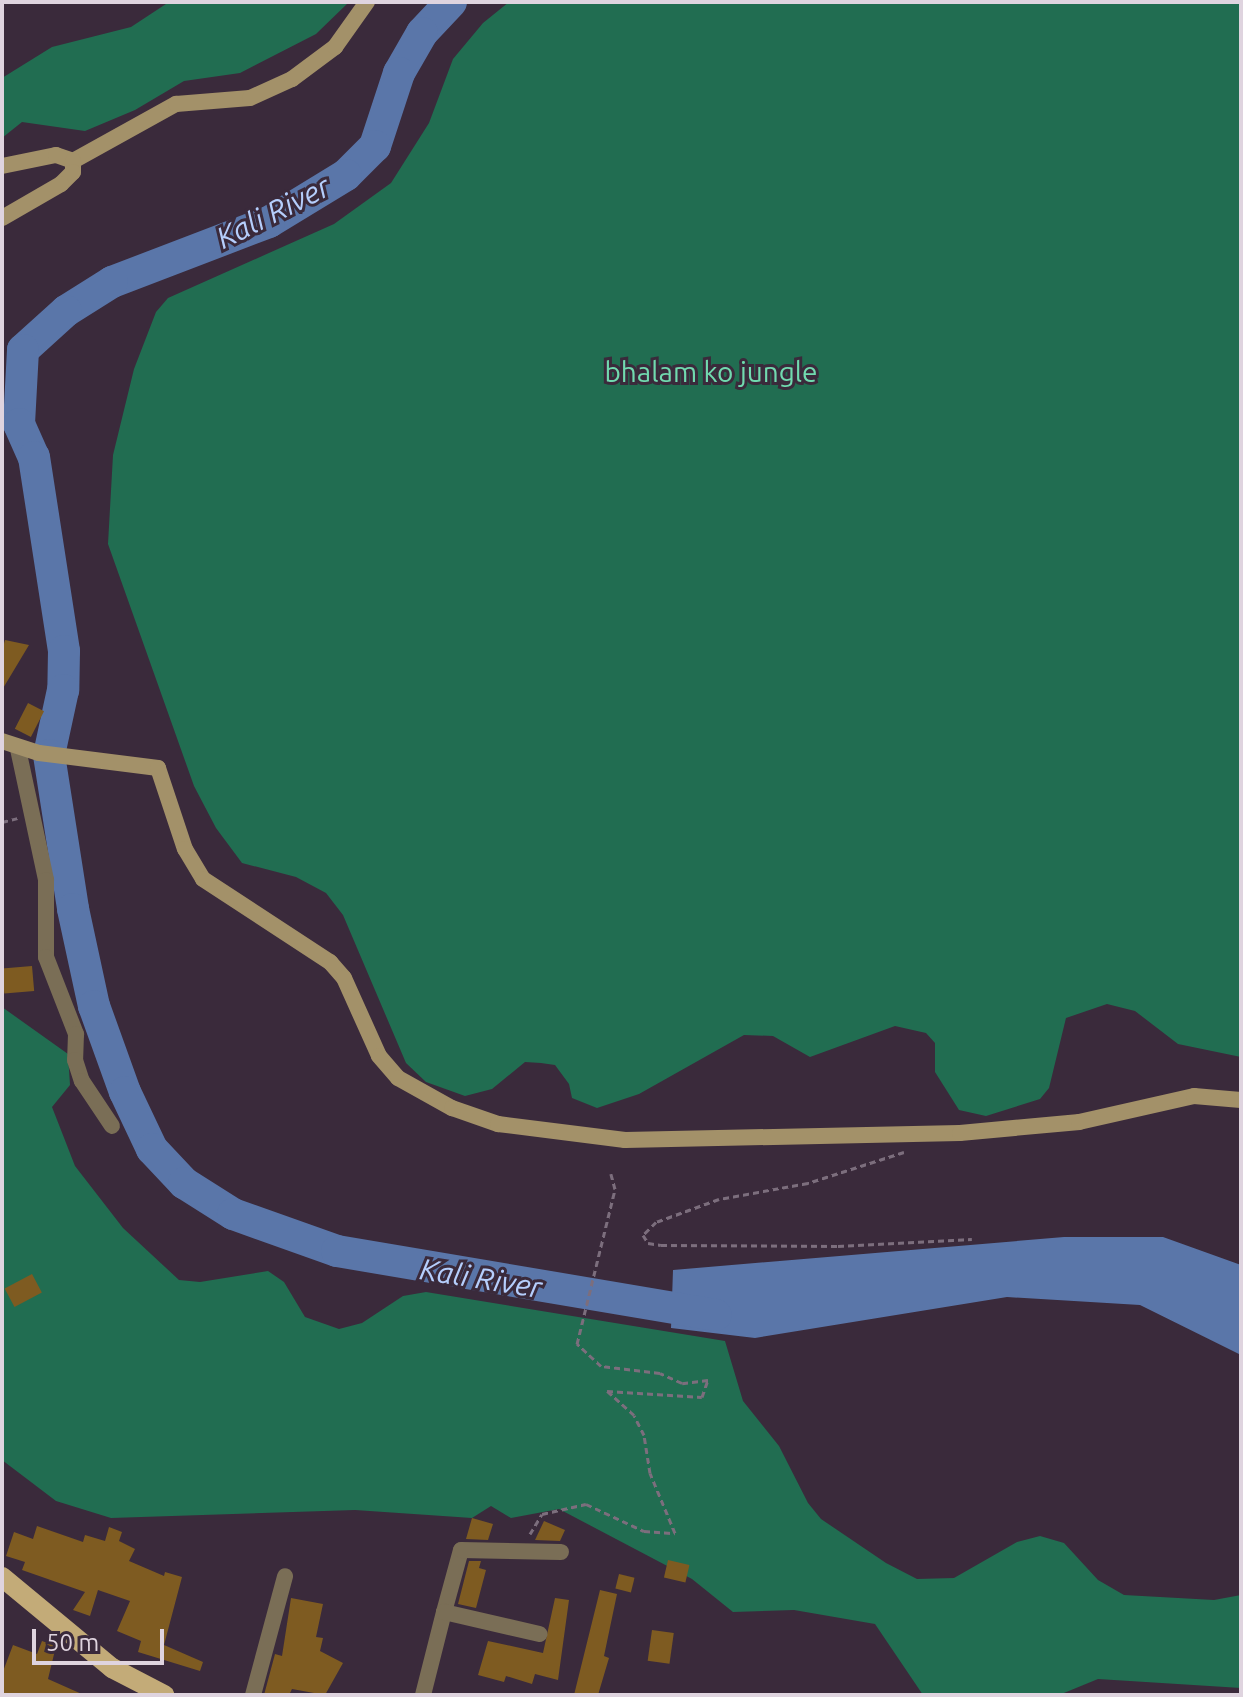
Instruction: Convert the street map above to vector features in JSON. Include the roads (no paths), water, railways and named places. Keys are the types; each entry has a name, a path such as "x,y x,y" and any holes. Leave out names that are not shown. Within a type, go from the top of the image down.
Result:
{"main road":[{"path":"2,166 56,155 73,161 176,104 250,98 292,79 335,47 367,2"},
{"path":"2,218 61,184 73,172 73,161"},
{"path":"2,741 18,749 39,753 153,764 162,773 185,849 203,879 314,947 344,978 379,1056 398,1078 475,1117 546,1132 625,1140 960,1133 1079,1122 1194,1096 1241,1100"},
{"path":"2,1577 112,1668 164,1695"}],"street":[{"path":"18,749 46,880 46,957 76,1034 75,1060 82,1081 112,1126"},
{"path":"423,1695 461,1550 524,1548 561,1552"},
{"path":"253,1695 285,1576"},
{"path":"444,1612 539,1634"}],"water":[{"path":"1064,1237 1163,1237 1241,1265 1241,1355 1140,1305 1007,1297 755,1338 671,1328 673,1270"}],"waterway":[{"name":"Kali River","path":"451,2 422,33 399,73 375,146 346,175 269,222 112,282 66,311 23,350 19,424 34,457 64,651 63,690 49,755 73,909 94,1006 125,1092 152,1149 184,1183 233,1214 337,1251 716,1315"}],"park label":[{"name":"bhalam ko jungle","path":"711,372"}]}
